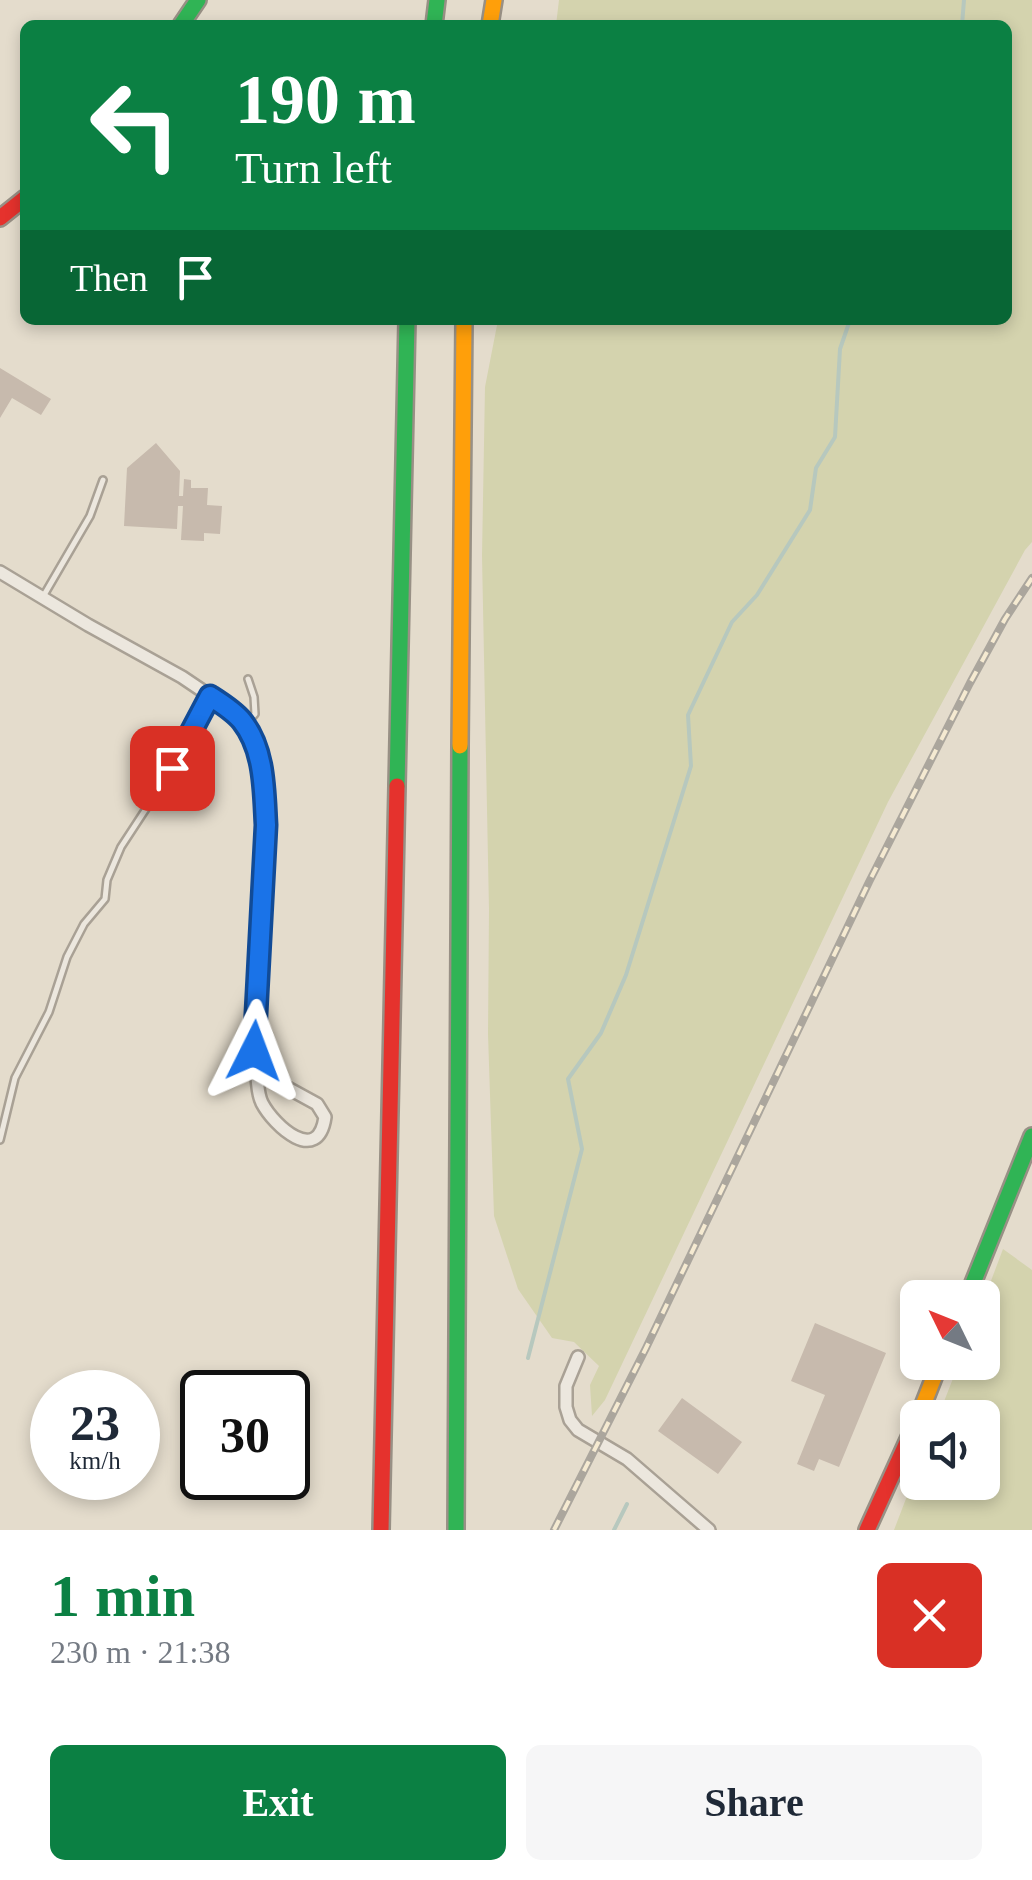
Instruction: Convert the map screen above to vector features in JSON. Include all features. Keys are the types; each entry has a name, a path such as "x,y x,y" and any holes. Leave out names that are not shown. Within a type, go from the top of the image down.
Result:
{"main road":[{"path":"0,218 20,202"},
{"path":"382,1530 407,325"},
{"path":"456,1530 464,325"},
{"path":"974,1280 1032,1136"},
{"path":"867,1530 900,1458"}],"street":[{"path":"0,572 182,678 225,706 245,725 259,756 266,825 254,1051 260,1075 258,1087 262,1104 291,1136 303,1141 320,1132 324,1117 318,1104 260,1075"},
{"path":"578,1357 566,1386 570,1420 578,1430 627,1459 709,1530"}],"lane":[{"path":"43,598 90,516 103,480"},
{"path":"245,725 255,714 248,678"},
{"path":"0,1140 15,1078 49,1012 67,958 84,924 105,899 107,880 121,846 172,768 210,696"}],"green space":[{"path":"559,0 1032,0 1032,542 888,802 605,1400 592,1416 590,1385 599,1366 574,1342 552,1338 518,1289 494,1216 482,556 485,387 497,325 1012,325 1012,20 557,20"},
{"path":"1003,1249 1032,1270 1032,1530 894,1530 906,1500 1000,1500 1000,1400 945,1400 952,1380 1000,1380 1000,1280 991,1280"}],"building":[{"path":"0,368 51,399 41,415 12,398 0,418"},
{"path":"156,443 180,471 179,496 183,496 184,479 191,480 191,488 208,488 207,505 222,506 220,534 204,533 204,541 181,540 183,506 178,506 177,529 124,526 127,468"},
{"path":"815,1323 886,1353 839,1467 819,1459 814,1471 797,1464 825,1395 791,1381"},
{"path":"682,1398 742,1442 718,1474 658,1431"}],"waterway":[{"path":"962,20 964,0"},
{"path":"528,1358 582,1149 568,1079 601,1033 626,975 691,766 688,715 732,622 757,595 810,510 816,468 835,437 840,349 848,325"},
{"path":"614,1530 627,1504"}],"railway":[{"path":"554,1530 646,1348 869,882 970,683 1032,578"}],"traffic: fast":[{"path":"184,20 198,0"},
{"path":"435,20 437,0"},
{"path":"397,786 407,325"},
{"path":"456,1530 460,746"},
{"path":"974,1280 1032,1136"}],"traffic: slow":[{"path":"491,20 494,0"},
{"path":"460,746 464,325"},
{"path":"925,1400 933,1380"}],"traffic: jam":[{"path":"0,218 20,202"},
{"path":"381,1530 397,786"},
{"path":"867,1530 900,1458"}],"route":[{"path":"172,768 210,696 242,720 259,756 266,825 254,1051"}]}
